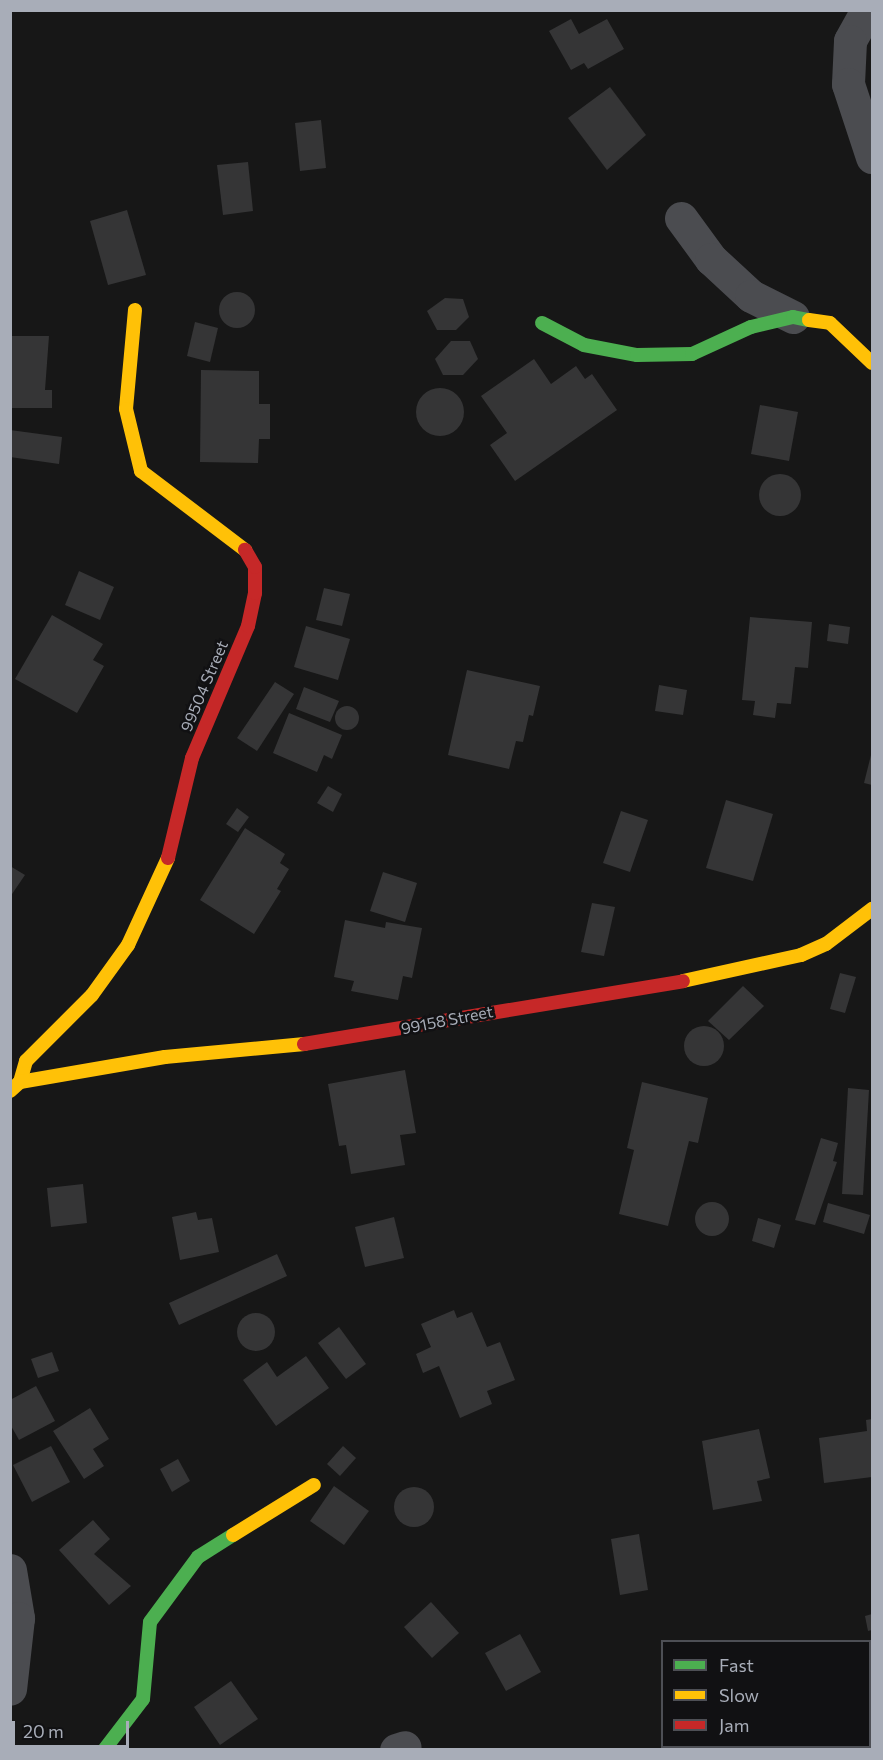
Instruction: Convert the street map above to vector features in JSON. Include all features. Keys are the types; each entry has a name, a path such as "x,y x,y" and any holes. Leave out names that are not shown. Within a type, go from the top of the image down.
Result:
{"street":[{"path":"867,10 850,41 848,84 873,157"},
{"path":"681,218 711,259 751,296 794,317 830,323 873,363"},
{"name":"99504 Street","path":"15,1087 26,1061 92,995 128,945 149,903 168,860 192,758 248,626 255,593 255,567 241,543 141,471 132,446 126,409 135,310"},
{"path":"542,323 584,345 637,355 681,354 721,343 751,327 794,317"},
{"name":"99158 Street","path":"15,1087 165,1057 268,1050 621,989 706,978 801,954 826,944 873,909"},
{"path":"104,1749 143,1699 150,1622 198,1557 314,1485"},
{"path":"10,1570 18,1618 10,1689"}],"building":[{"path":"571,19 579,34 607,19 624,49 588,69 584,63 571,70 549,31"},
{"path":"610,87 646,135 607,170 568,118"},
{"path":"321,120 326,168 300,171 295,123"},
{"path":"248,162 253,211 223,215 217,165"},
{"path":"127,210 146,275 108,285 90,221"},
{"path":"237,292 250,297 255,310 250,323 237,328 224,323 219,310 224,297"},
{"path":"445,298 463,299 469,317 456,330 437,330 427,311"},
{"path":"195,322 218,328 210,362 187,356"},
{"path":"10,336 49,336 45,390 52,390 52,408 10,408"},
{"path":"451,341 470,341 478,359 463,375 443,375 435,359"},
{"path":"534,359 551,384 576,366 585,379 592,374 617,410 515,481 490,445 507,433 481,396"},
{"path":"201,370 259,371 259,404 270,404 270,439 259,439 258,463 200,462"},
{"path":"435,388 445,388 457,395 464,407 464,417 457,429 445,436 435,436 420,425 416,417 416,407 427,392"},
{"path":"760,405 798,412 789,461 751,454"},
{"path":"10,430 62,437 59,464 10,457"},
{"path":"780,474 788,475 795,480 800,487 800,503 795,510 788,515 780,516 772,515 765,510 760,503 759,495 760,487 765,480 772,475"},
{"path":"79,571 114,587 100,620 65,605"},
{"path":"324,588 350,594 342,626 316,620"},
{"path":"52,615 103,644 93,660 104,666 77,713 15,679"},
{"path":"750,617 812,622 808,668 795,667 791,704 777,703 775,718 753,715 755,701 742,700"},
{"path":"829,624 850,627 848,644 827,641"},
{"path":"306,626 350,639 338,680 294,667"},
{"path":"467,670 540,686 533,716 529,715 523,742 516,741 509,769 448,755"},
{"path":"275,682 294,694 257,751 237,738"},
{"path":"659,685 687,690 683,715 655,711"},
{"path":"304,687 339,701 330,722 296,709"},
{"path":"347,706 352,707 358,713 358,723 352,729 347,730 342,729 336,723 335,718 336,713 342,707"},
{"path":"289,713 342,735 332,759 324,755 317,772 273,753"},
{"path":"872,751 872,785 864,783"},
{"path":"328,786 342,794 333,812 317,803"},
{"path":"726,800 773,814 753,881 706,868"},
{"path":"237,808 249,817 238,832 226,824"},
{"path":"621,811 648,820 630,872 603,863"},
{"path":"245,828 285,854 280,863 289,869 277,889 281,891 254,934 200,900"},
{"path":"10,866 25,875 10,897"},
{"path":"383,872 417,883 405,922 370,911"},
{"path":"592,903 615,907 604,956 581,952"},
{"path":"345,920 385,928 386,922 422,928 412,978 403,976 398,1000 351,991 354,981 334,977"},
{"path":"840,973 856,977 845,1013 830,1009"},
{"path":"743,986 764,1006 729,1040 708,1021"},
{"path":"704,1026 712,1027 718,1032 723,1038 723,1054 718,1060 712,1065 704,1066 696,1065 690,1060 685,1054 684,1046 685,1038 690,1032 696,1027"},
{"path":"405,1070 416,1133 400,1135 405,1165 351,1174 346,1145 339,1146 328,1084"},
{"path":"642,1082 708,1098 698,1143 689,1141 668,1226 619,1214 634,1150 627,1148"},
{"path":"848,1088 869,1090 863,1195 842,1194"},
{"path":"821,1138 838,1143 833,1161 837,1162 815,1225 795,1220"},
{"path":"83,1184 87,1223 51,1227 47,1188"},
{"path":"712,1202 724,1207 729,1219 724,1231 712,1236 700,1231 695,1219 700,1207"},
{"path":"828,1203 870,1215 864,1234 823,1222"},
{"path":"196,1212 198,1220 212,1218 219,1252 180,1260 172,1217"},
{"path":"394,1217 404,1258 365,1267 355,1227"},
{"path":"758,1218 781,1225 774,1248 752,1241"},
{"path":"277,1254 287,1276 179,1325 169,1303"},
{"path":"454,1310 457,1318 472,1312 487,1347 500,1342 515,1380 487,1391 492,1404 460,1418 439,1366 423,1373 416,1354 431,1347 421,1324"},
{"path":"256,1313 269,1319 275,1332 269,1345 256,1351 243,1345 237,1332 243,1319"},
{"path":"339,1327 366,1364 346,1379 318,1343"},
{"path":"52,1352 59,1371 38,1378 31,1359"},
{"path":"306,1356 329,1388 276,1426 243,1380 267,1362 277,1377"},
{"path":"36,1386 55,1421 19,1440 10,1424 10,1400"},
{"path":"90,1408 109,1439 93,1449 104,1466 84,1479 53,1431"},
{"path":"872,1419 872,1477 824,1483 819,1438 867,1431 866,1420"},
{"path":"759,1429 770,1478 757,1481 762,1501 713,1510 702,1441"},
{"path":"51,1446 70,1482 32,1502 13,1465"},
{"path":"343,1446 356,1458 340,1476 327,1464"},
{"path":"178,1459 190,1481 172,1492 160,1469"},
{"path":"334,1486 369,1511 344,1545 310,1521"},
{"path":"414,1487 422,1488 428,1493 433,1499 433,1515 428,1521 422,1526 414,1527 406,1526 400,1521 395,1515 394,1507 395,1499 400,1493 406,1488"},
{"path":"93,1520 110,1539 94,1554 131,1586 109,1605 59,1550"},
{"path":"639,1534 648,1590 620,1595 611,1539"},
{"path":"431,1602 459,1633 432,1658 404,1627"},
{"path":"872,1614 872,1630 868,1631 865,1616"},
{"path":"520,1634 541,1672 506,1691 485,1653"},
{"path":"231,1681 258,1719 220,1745 194,1707"}],"traffic: fast":[{"path":"542,323 584,345 637,355 692,354 751,327 793,317 809,320"},
{"path":"104,1750 143,1699 150,1622 198,1557 233,1535"}],"traffic: slow":[{"path":"135,310 126,409 141,471 245,550"},
{"path":"809,320 830,323 872,363"},
{"path":"20,1082 26,1061 92,995 128,945 168,858"},
{"path":"683,981 801,955 826,944 872,909"},
{"path":"10,1091 20,1082 165,1057 304,1044"},
{"path":"233,1535 314,1485"}],"traffic: jam":[{"path":"168,858 192,758 248,626 255,593 255,567 245,550"},
{"path":"304,1044 683,981"}]}
